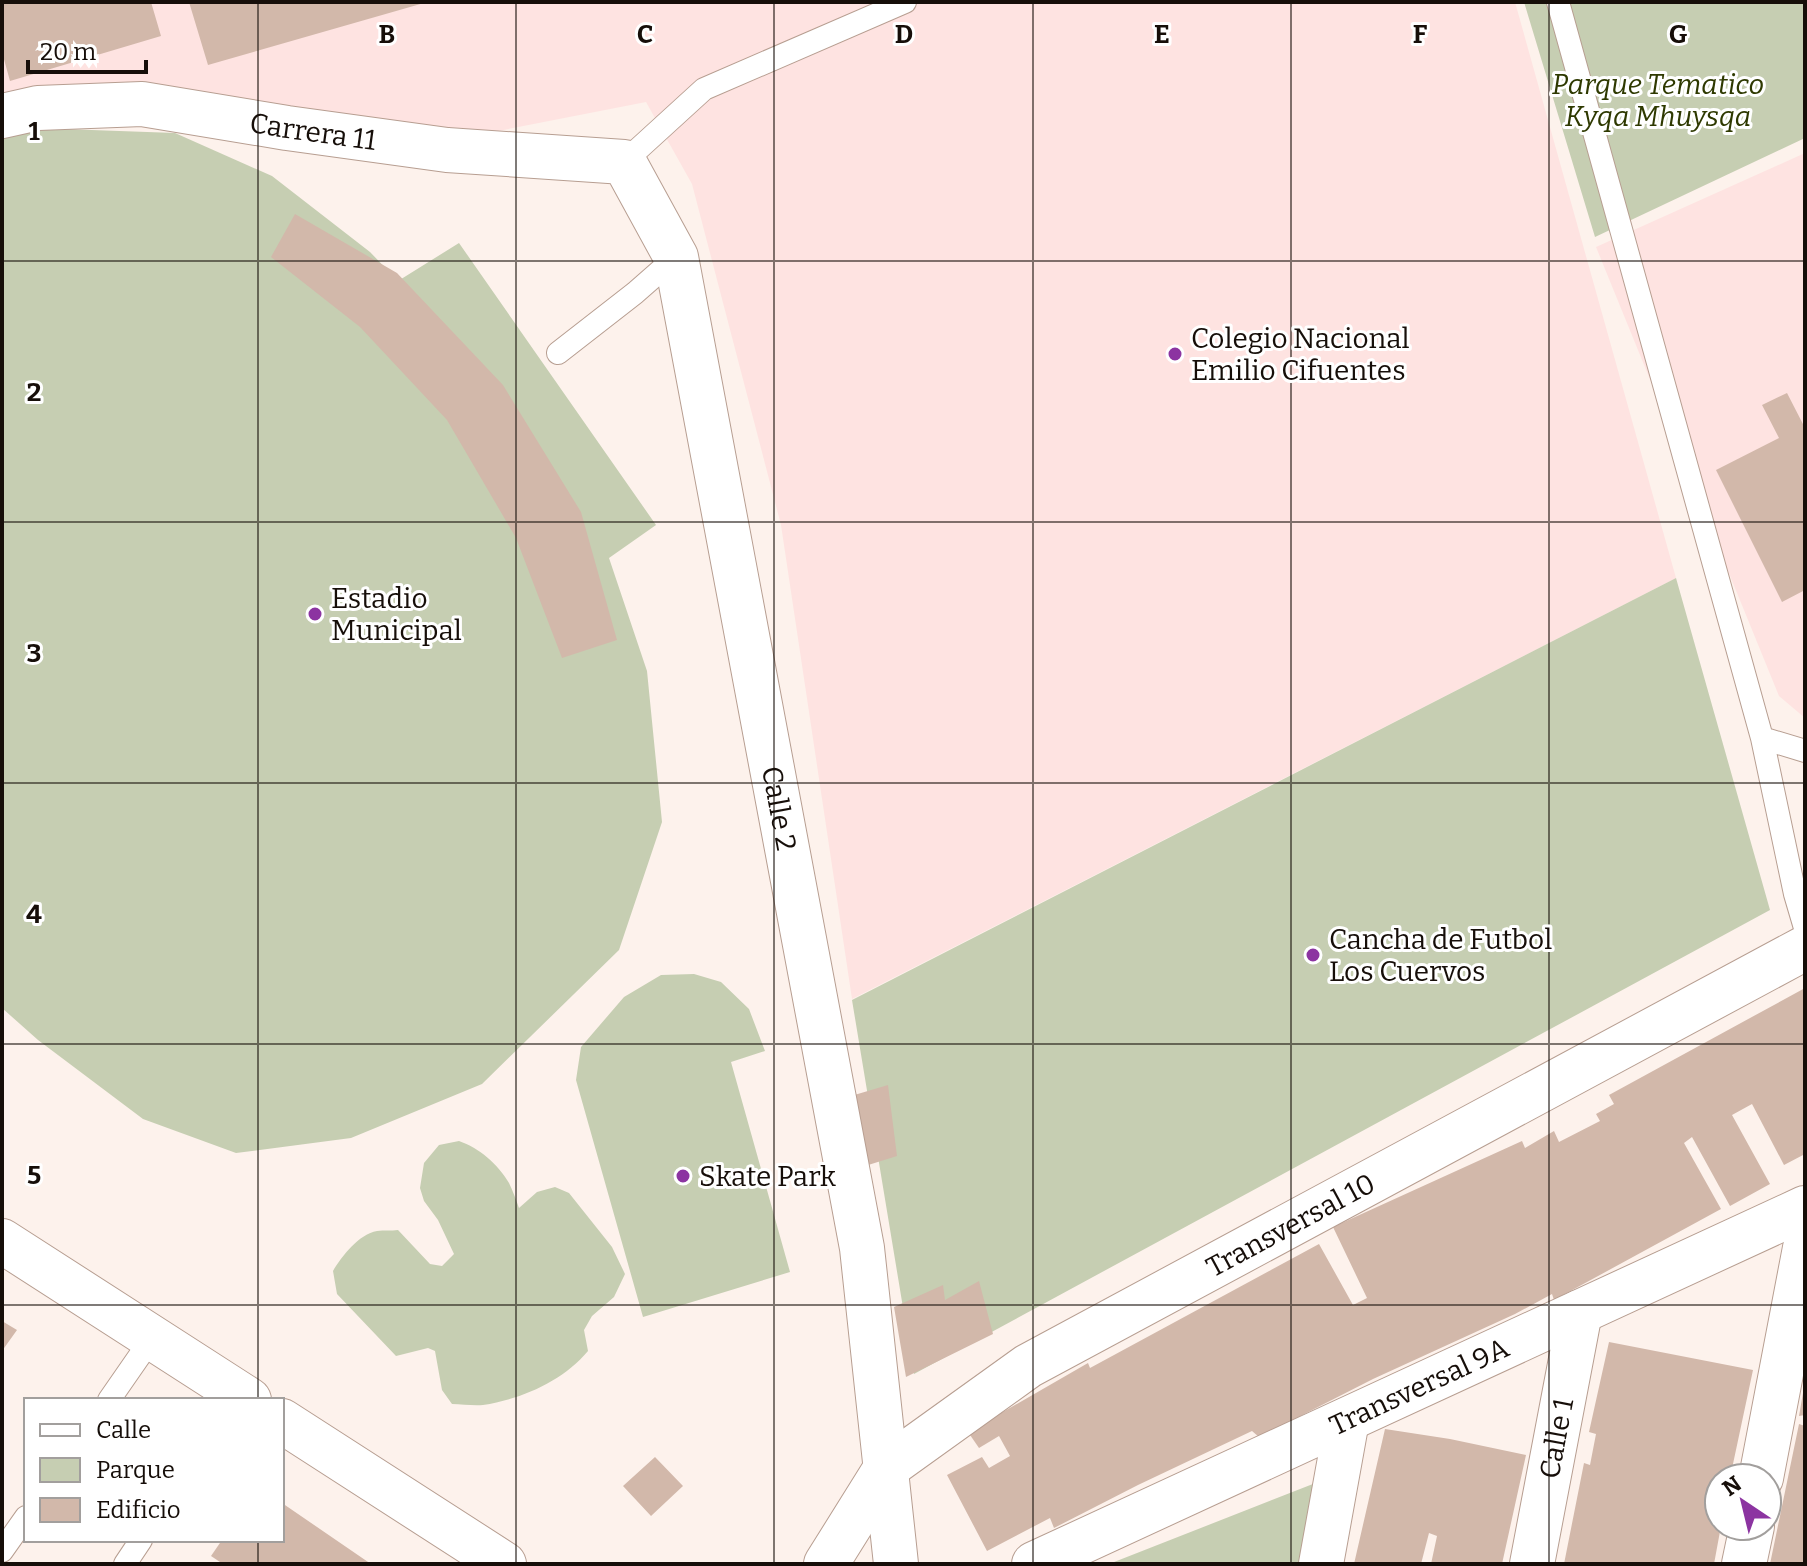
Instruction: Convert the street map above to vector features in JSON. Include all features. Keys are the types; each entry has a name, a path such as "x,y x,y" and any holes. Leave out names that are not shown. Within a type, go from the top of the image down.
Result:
{"street":[{"name":"Carrera 11","path":"2,116 38,108 142,104 447,150 624,162"},
{"name":"Calle 2","path":"624,162 676,257 862,1248 896,1564"},
{"name":"Transversal 10","path":"826,1564 886,1468 1028,1366 1805,948"},
{"name":"Transversal 9A","path":"1034,1564 1805,1208"},
{"path":"2,1241 240,1398"},
{"path":"1765,1462 1798,1332 1805,1248"},
{"name":"Calle 1","path":"1532,1564 1580,1312"},
{"path":"1321,1564 1347,1420"},
{"path":"284,1422 504,1564"},
{"path":"1744,1564 1749,1542"}],"lane":[{"path":"624,162 704,89 905,2"},
{"path":"1558,2 1762,738 1805,928"},
{"path":"558,353 676,257"},
{"path":"1762,738 1805,751"},
{"path":"110,1398 152,1338"},
{"path":"2,1551 24,1520"},
{"path":"125,1564 140,1542"}],"shaded area":[{"name":"Colegio Nacional Emilio Cifuentes","path":"2,2 1515,2 1676,578 852,999 781,525 692,184 646,102 447,141 2,109"},
{"path":"1805,153 1805,718 1779,696 1596,247"}],"green space":[{"name":"Parque Tematico Kyqa Mhuysqa","path":"1524,2 1805,2 1805,138 1595,237"},
{"name":"Estadio Municipal","path":"36,128 175,133 272,176 370,252 398,281 459,243 656,525 609,558 647,671 662,822 619,950 482,1084 351,1138 236,1153 143,1119 38,1040 2,1008 2,138"},
{"name":"Cancha de Futbol Los Cuervos","path":"1676,578 1770,910 914,1374 852,1000"},
{"name":"Skate Park","path":"694,974 721,982 749,1009 765,1051 731,1062 790,1272 643,1317 576,1080 581,1047 624,997 661,975"},
{"path":"459,1141 494,1163 509,1183 519,1208 537,1192 555,1187 569,1193 612,1247 625,1274 614,1297 592,1316 584,1330 588,1351 578,1362 541,1387 483,1405 452,1404 442,1390 435,1351 428,1348 396,1356 337,1294 333,1271 358,1241 377,1231 398,1230 430,1264 442,1266 454,1254 420,1188 424,1163 439,1145"},
{"path":"1318,1482 1304,1564 1109,1564"}],"building":[{"path":"2,2 151,2 161,36 10,81 2,52"},
{"path":"189,2 424,2 424,3 208,65"},
{"path":"295,214 397,273 503,385 581,512 617,640 562,658 516,538 447,420 360,327 271,257"},
{"path":"1787,393 1805,428 1805,590 1782,602 1716,470 1779,438 1762,405"},
{"path":"1805,988 1805,1154 1784,1165 1752,1104 1732,1115 1770,1184 1730,1206 1692,1137 1684,1143 1721,1209 1554,1300 1552,1294 1259,1437 1252,1431 1054,1528 1050,1518 987,1551 947,1475 982,1457 989,1468 1010,1456 999,1436 979,1448 968,1432 1088,1363 1090,1368 1319,1244 1353,1305 1367,1298 1333,1227 1522,1141 1525,1148 1554,1131 1559,1142 1600,1121 1596,1114 1614,1104 1609,1095"},
{"path":"888,1085 897,1156 865,1166 851,1096"},
{"path":"979,1281 993,1334 906,1377 894,1307 943,1285 945,1300"},
{"path":"2,1321 17,1330 2,1351"},
{"path":"1609,1342 1753,1370 1733,1462 1703,1462 1703,1542 1718,1542 1714,1564 1564,1564 1584,1463 1590,1465 1596,1434 1589,1432"},
{"path":"1803,1393 1805,1415 1799,1416"},
{"path":"1799,1424 1805,1426 1805,1564 1770,1564 1775,1542 1783,1542 1783,1501"},
{"path":"1385,1429 1526,1455 1502,1564 1431,1564 1437,1536 1429,1533 1421,1564 1354,1564"},
{"path":"655,1457 683,1486 651,1516 623,1486"},
{"path":"284,1504 371,1564 223,1564 211,1556 221,1542 284,1542"}],"place":[{"name":"Colegio Nacional Emilio Cifuentes","path":"1175,354"},
{"name":"Estadio Municipal","path":"315,614"},
{"name":"Cancha de Futbol Los Cuervos","path":"1313,955"},
{"name":"Skate Park","path":"683,1176"}]}
